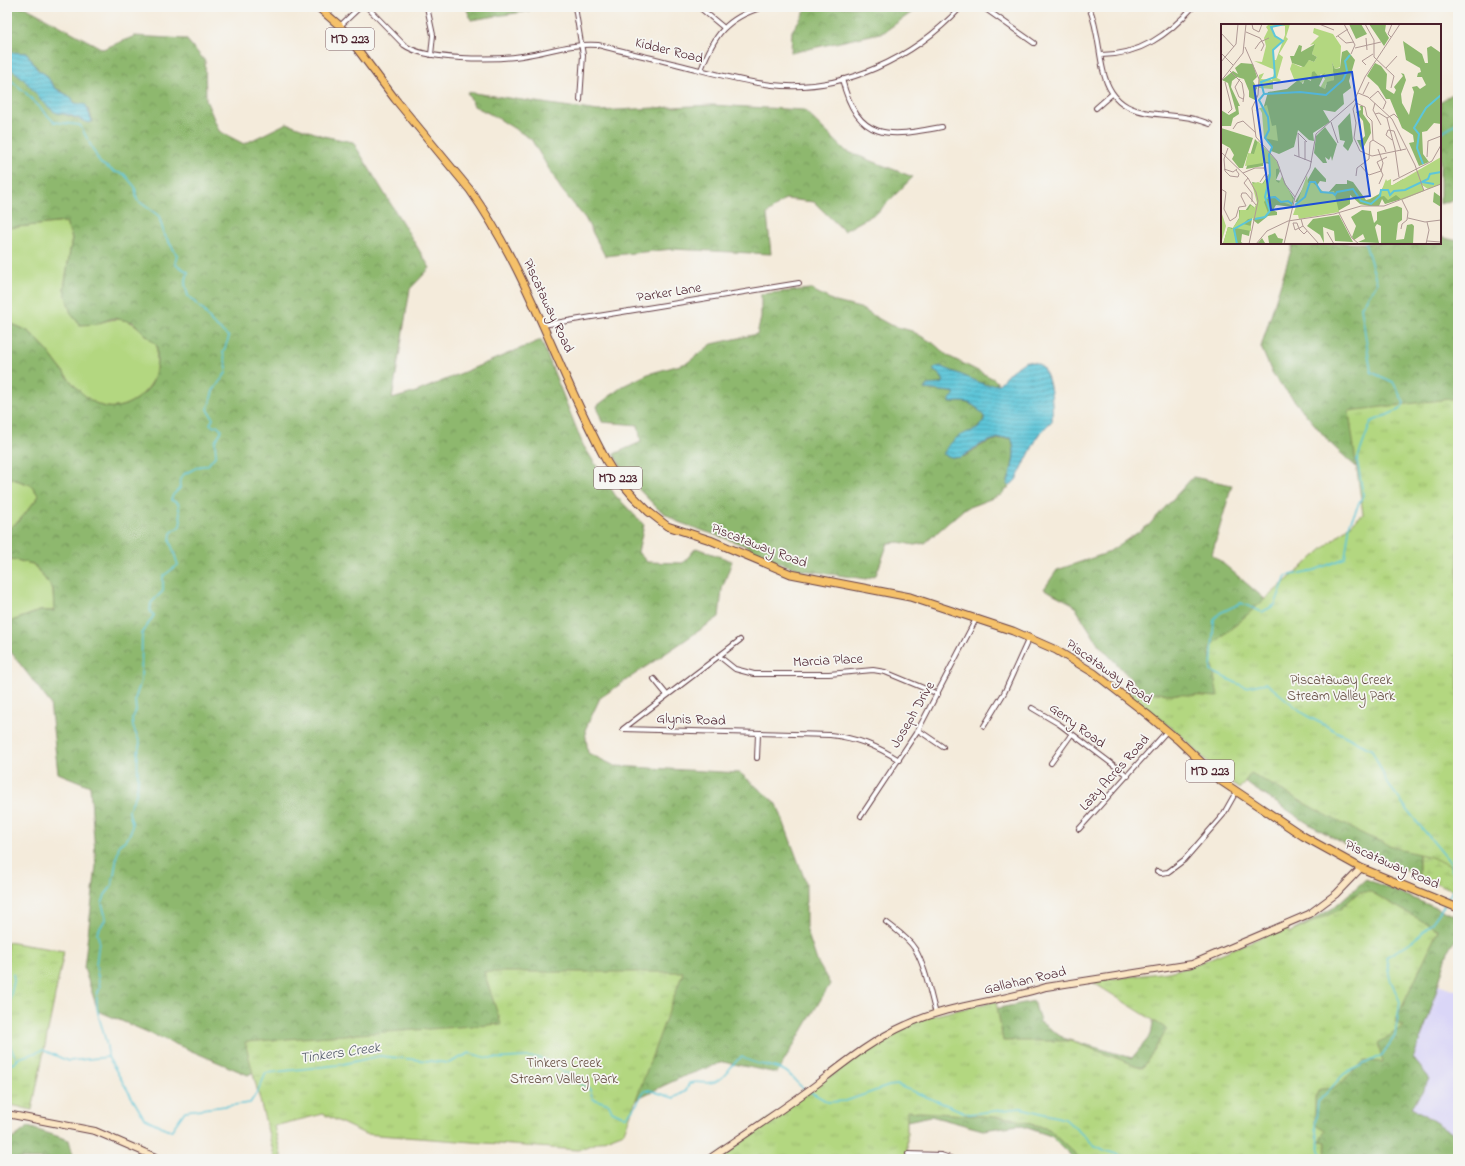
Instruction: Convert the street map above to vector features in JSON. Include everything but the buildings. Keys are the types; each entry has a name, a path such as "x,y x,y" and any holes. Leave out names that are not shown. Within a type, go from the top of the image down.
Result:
{"main road":[{"name":"Piscataway Road","path":"318,7 340,26 395,99 470,190 481,206 516,268 607,462 622,484 662,522 680,532 716,542 791,574 893,593 976,619 1029,638 1056,650 1094,674 1167,731 1221,781 1303,836 1361,868 1458,908"}],"street":[{"path":"340,26 360,7"},
{"name":"Kidder Road","path":"367,7 404,45 417,52 431,55 513,57 583,44 598,45 751,82 772,85 815,84 842,79 872,70 900,57 926,40 961,7"},
{"path":"427,7 433,35 431,55"},
{"path":"575,7 583,44 583,69 580,100"},
{"path":"699,7 723,27"},
{"path":"701,70 709,49 723,27 745,13 763,7"},
{"path":"984,7 1034,43"},
{"path":"1089,7 1097,31 1105,77 1112,94 1124,104 1141,112 1186,117 1210,124"},
{"path":"1101,55 1133,50 1150,44 1173,28 1193,7"},
{"path":"842,79 851,108 862,121 874,128 898,134 942,127"},
{"path":"1096,108 1112,94"},
{"name":"Parker Lane","path":"543,325 799,283"},
{"name":"Joseph Drive","path":"861,816 918,730 976,619"},
{"path":"984,726 1004,693 1029,638"},
{"name":"Glynis Road","path":"740,640 720,657 623,729 847,737 878,747 899,760"},
{"name":"Marcia Place","path":"720,657 735,669 754,674 829,674 873,670 885,672 938,694"},
{"path":"654,680 667,695"},
{"name":"Gerry Road","path":"1032,708 1071,734 1128,776"},
{"path":"918,730 943,747"},
{"name":"Lazy Acres Road","path":"1079,829 1167,731"},
{"path":"757,758 758,734"},
{"path":"1051,763 1071,734"},
{"path":"1157,871 1161,874 1168,872 1184,860 1224,816 1236,792"},
{"name":"Gallahan Road","path":"709,1159 796,1099 862,1050 906,1024 936,1014 1046,987 1192,964 1309,914 1336,894 1361,868"},
{"path":"886,922 903,935 915,948 920,959 936,1014"},
{"path":"7,1114 95,1131 160,1159"},
{"path":"908,1154 941,1155 953,1159"}],"shaded area":[{"path":"1438,984 1458,991 1458,1137 1412,1107 1430,1079 1413,1058 1429,1016"}],"green space":[{"path":"7,7 25,7 103,49 135,36 186,39 205,61 206,100 219,131 244,144 287,123 323,136 353,142 430,268 410,289 392,399 416,392 541,340 583,445 615,495 644,525 638,552 647,562 683,563 696,548 732,561 722,589 719,617 600,698 585,730 588,753 615,766 740,773 777,804 806,883 806,928 817,961 830,984 777,1073 723,1062 682,1077 642,1096 613,1115 266,1065 248,1075 98,1011 84,968 96,866 90,786 58,773 50,703 7,647 7,632 12,621 40,611 54,611 53,589 33,564 7,558 7,530 19,521 39,496 31,485 7,477 7,322 29,332 40,343 76,387 89,399 103,406 119,407 136,399 149,388 155,376 157,346 133,322 113,318 96,324 80,325 71,314 64,289 72,238 66,222 7,228 7,67 22,78 50,107 60,113 89,123 92,120 89,110 74,103 62,91 55,88 46,75 37,69 27,53 7,52"},
{"path":"466,7 530,7 529,11 471,20"},
{"path":"808,7 912,7 915,10 884,32 791,53 792,31"},
{"path":"1458,90 1458,198 1441,204 1441,101"},
{"path":"467,92 598,111 711,105 804,110 846,151 913,177 878,212 844,231 814,202 785,199 767,214 771,254 672,249 605,256 585,218 561,189 531,139 496,117 474,106"},
{"path":"66,222 72,238 64,289 96,324 116,319 131,322 157,346 157,362 152,382 136,399 119,407 103,406 89,399 76,387 40,343 29,332 7,322 7,228"},
{"path":"1441,237 1458,241 1458,741 1419,850 1419,876 1359,852 1309,824 1252,787 1212,756 1145,694 1099,645 1073,604 1044,589 1057,570 1107,553 1149,525 1193,477 1232,485 1212,554 1280,612 1355,563 1378,487 1331,444 1273,375 1261,347 1293,244 1441,244"},
{"path":"810,289 836,302 860,308 890,325 912,331 933,343 948,356 994,379 999,384 986,385 967,378 940,375 944,381 941,384 927,385 924,389 951,392 955,394 950,403 966,402 978,409 985,418 977,429 963,434 964,457 980,446 998,439 1011,438 1013,443 1014,455 1007,485 1010,486 1001,495 964,509 925,543 914,545 899,542 888,543 876,575 866,579 802,570 774,561 744,545 678,522 657,508 626,476 614,454 641,442 638,425 602,422 597,406 623,386 648,374 687,363 712,344 757,334 761,318 761,294"},
{"name":"Piscataway Creek Stream Valley Park","path":"1458,398 1458,869 1431,857 1402,850 1367,836 1322,813 1251,773 1239,789 1216,770 1178,733 1124,691 1218,697 1209,648 1363,514 1349,411"},
{"path":"7,477 31,485 39,496 19,521 7,530"},
{"path":"7,558 33,564 53,589 54,611 40,611 12,621 7,632"},
{"path":"1458,741 1458,892 1419,876 1419,850"},
{"path":"1366,879 1458,917 1458,937 1449,948 1429,1016 1413,1058 1430,1079 1412,1107 1458,1137 1458,1159 1074,1159 1051,1136 1019,1125 983,1130 931,1116 723,1159 949,1018 1034,1001 1040,1022 1063,1038 1132,1058 1151,1035 1155,1010 1333,908"},
{"path":"1359,892 1371,892 1438,930 1395,1022 1403,1026 1378,1044 1383,1062 1364,1061 1335,1088 1320,1089 1315,1100 1315,1124 1325,1130 1319,1141 1326,1142 1325,1159 1081,1159 1049,1129 1011,1118 907,1111 907,1159 712,1159 891,1033 923,1018 996,1001 1003,1041 1071,1041 1143,1068 1167,1029 1094,983 1094,981 1168,972 1189,967 1286,927 1289,933 1339,910"},
{"path":"7,942 64,951 32,1110 7,1104"},
{"name":"Tinkers Creek Stream Valley Park","path":"484,972 683,972 624,1132 578,1150 365,1134 323,1114 274,1126 282,1159 275,1159 245,1042 501,1024"},
{"path":"28,1127 69,1140 74,1159 7,1159 7,1143"}],"water":[{"path":"7,52 27,53 37,69 46,75 55,88 72,98 74,103 86,105 92,121 89,123 70,115 56,113 52,110 20,76 7,67"},
{"path":"1026,361 1038,364 1043,368 1046,374 1051,390 1052,421 1039,434 1016,480 1010,486 1007,485 1014,455 1011,438 999,438 980,445 963,456 955,458 943,454 954,440 963,434 979,428 985,418 978,409 966,402 950,403 950,399 955,394 951,392 924,389 927,385 941,384 944,381 940,375 933,370 940,366 986,385 999,384 1011,371"}],"waterway":[{"path":"7,77 25,92 54,122 80,125 100,163 115,172 124,174 135,187 137,200 159,216 164,234 177,255 175,264 188,272 185,284 188,296 205,312 212,323 229,337 223,353 227,367 226,373 213,391 208,409 213,419 210,424 214,427 217,425 222,430 215,442 216,455 207,466 198,467 180,478 180,488 173,495 171,500 178,503 181,520 180,526 171,533 170,541 178,565 163,576 163,591 151,603 150,612 154,615 142,634 141,681 135,699 136,711 132,719 133,727 140,743 138,750 138,781 135,796 129,811 132,822 132,830 125,841 119,845 112,886 105,895 102,904 106,918 97,933 99,940 96,966 100,988 97,996 97,1004 98,1013 106,1040 108,1057"},
{"path":"1441,132 1458,122"},
{"path":"1365,244 1377,283 1361,307 1371,372 1393,382 1404,403 1401,409 1371,422 1357,460 1363,495 1350,523 1345,558 1315,570 1286,576 1275,605 1262,612 1241,603 1220,613 1214,619 1211,671 1245,687 1266,683 1307,716 1372,750 1387,783 1450,862 1455,886 1447,900"},
{"path":"1322,1159 1315,1127 1318,1102 1344,1074 1382,1055 1395,1036 1400,1002 1390,979 1386,957 1419,936 1432,922 1444,905"},
{"path":"7,1011 14,981 13,974"},
{"path":"7,1029 11,1048 17,1060"},
{"name":"Tinkers Creek","path":"7,1062 14,1064 19,1058 43,1050 68,1061 108,1057 144,1118 171,1131 185,1111 250,1103 259,1089 266,1073 338,1065 380,1056 449,1063 470,1053 488,1058 529,1057 546,1060 564,1073 571,1073 575,1075 580,1084 589,1088 593,1099 609,1104 612,1111 625,1117 635,1107 644,1091 649,1090 674,1098 686,1091 689,1083 711,1083 718,1080 726,1074 738,1059 742,1057 752,1062 785,1071 806,1090"},
{"name":"Tinkers Creek","path":"809,1091 828,1102 846,1101 889,1086 897,1085 969,1114 1021,1108 1065,1119 1094,1145 1103,1150 1132,1159"}]}
